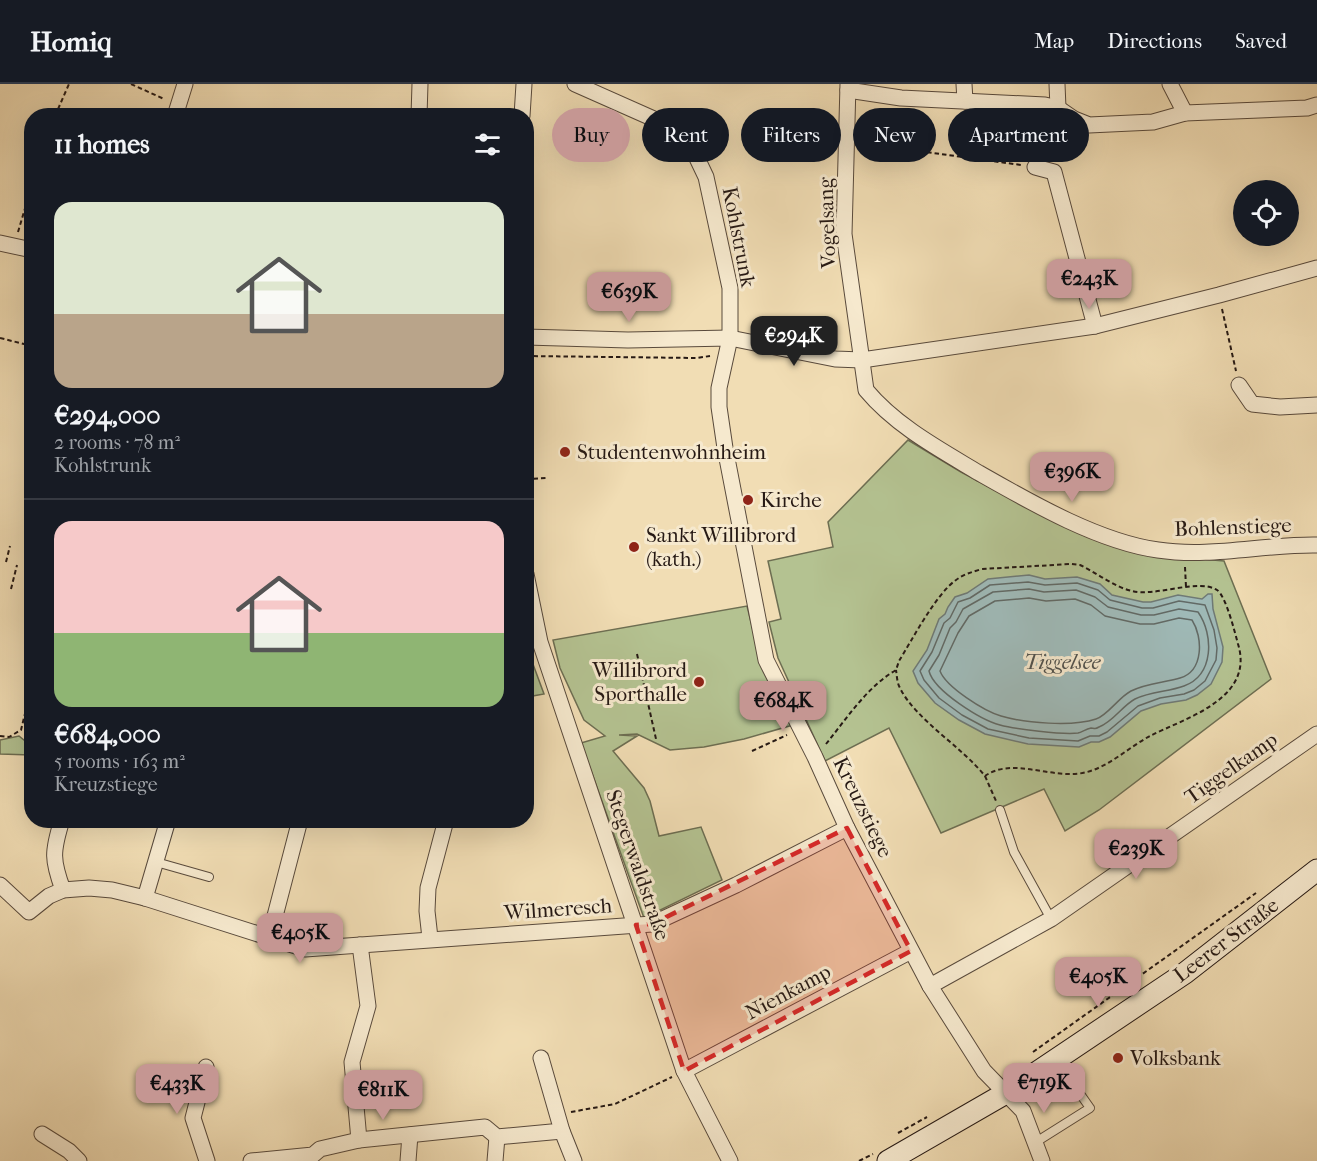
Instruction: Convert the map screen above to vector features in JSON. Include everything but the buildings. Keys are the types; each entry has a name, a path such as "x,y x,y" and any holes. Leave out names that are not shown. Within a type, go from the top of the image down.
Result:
{"street":[{"path":"178,108 185,84"},
{"path":"419,108 420,84"},
{"path":"522,108 524,84"},
{"name":"Kohlstrunk","path":"575,84 654,119 682,137 696,156 706,177 730,288 729,345"},
{"path":"964,84 965,101"},
{"path":"848,87 901,98 1033,104 1058,108 1057,84"},
{"path":"1170,84 1185,114"},
{"name":"Vogelsang","path":"848,87 844,234 862,360"},
{"path":"1089,125 1153,122 1185,114 1308,108 1317,105"},
{"path":"1035,167 1054,172 1095,326"},
{"path":"7,245 24,248"},
{"path":"534,337 729,345 835,359 862,360 1095,326 1317,268"},
{"name":"Kreuzstiege","path":"729,345 719,398 725,448 766,660 815,757 847,828 930,986 984,1071 1023,1111 1042,1161"},
{"name":"Bohlenstiege","path":"862,360 866,390 876,402 923,440 1022,498 1073,522 1131,544 1157,550 1185,552 1317,545"},
{"path":"1239,385 1252,404 1280,407 1317,405"},
{"name":"Stegerwaldstraße","path":"534,613 540,642 684,1071 730,1161"},
{"name":"Tiggelkamp","path":"930,986 1052,919 1317,734"},
{"path":"60,828 54,846 54,865 63,890"},
{"path":"145,898 166,828"},
{"path":"268,939 298,828"},
{"path":"430,938 427,911 428,888 444,828"},
{"name":"Wilmeresch","path":"0,885 29,912 50,896 63,890 89,888 112,890 145,898 305,949 430,938 652,924 736,885 847,828"},
{"name":"Leerer Straße","path":"888,1161 1006,1093 1185,973 1317,870"},
{"path":"359,1140 352,1062 368,1006 360,945"},
{"name":"Nienkamp","path":"684,1071 911,951"},
{"path":"541,1058 556,1114 574,1161"},
{"path":"206,1066 193,1118 207,1161"},
{"path":"251,1161 313,1155 317,1157 320,1149 359,1140 485,1127 497,1137 562,1131"},
{"path":"42,1134 69,1151 79,1161"},
{"path":"408,1161 410,1135"},
{"path":"495,1161 497,1137"}],"lane":[{"path":"1033,104 1035,167"},
{"path":"999,810 1014,852 1052,919"},
{"path":"156,862 210,877"},
{"path":"1036,1142 1090,1108 1056,1059"}],"path":[{"path":"58,108 69,84"},
{"path":"131,84 173,108"},
{"path":"847,145 889,147 1035,167"},
{"path":"7,245 24,204"},
{"path":"1220,295 1239,385"},
{"path":"0,338 24,344"},
{"path":"534,356 697,358 729,345"},
{"path":"534,479 548,478"},
{"path":"6,562 10,546"},
{"path":"1185,552 1186,587"},
{"path":"985,776 994,770 1007,767 1069,774 1086,772 1149,736 1210,707 1221,699 1236,678 1240,649 1222,594 1212,588 1186,587 1149,593 1132,591 1080,564 996,567 968,573 956,580 942,594 903,654 896,670 900,688 915,709 985,776 999,810"},
{"path":"11,589 17,565"},
{"path":"637,654 656,739"},
{"path":"815,757 863,698 885,676 896,670"},
{"path":"0,736 9,737 18,732 24,719"},
{"path":"752,751 800,729"},
{"path":"18,732 24,735"},
{"path":"1030,1054 1260,891"},
{"path":"556,1114 615,1104 684,1071"}],"highlighted area":[{"path":"847,828 911,951 684,1071 636,925 652,924"}],"green space":[{"path":"908,440 961,472 1033,510 1158,555 1224,561 1271,679 1099,810 1065,831 1044,789 941,833 889,728 825,761 778,658 769,622 781,619 768,561 833,547 828,522"},
{"path":"747,606 761,662 793,725 744,739 704,747 670,750 637,734 619,735 637,736 613,751 644,788 650,801 659,836 701,827 722,880 644,918 581,743 605,736 584,720 560,668 553,640"},
{"path":"534,667 544,694 534,696"},
{"path":"19,736 24,740 24,755 0,754 0,740"}],"water":[{"name":"Tiggelsee","path":"1029,575 1045,579 1077,577 1100,584 1112,595 1143,602 1178,595 1202,599 1212,594 1213,609 1223,647 1222,662 1211,684 1186,700 1161,704 1141,711 1110,737 1079,747 1028,744 985,734 959,720 935,703 918,683 913,671 927,650 939,619 945,614 955,597 967,593 988,579"}],"place":[{"name":"Studentenwohnheim","path":"565,452"},
{"name":"Kirche","path":"748,500"},
{"name":"Sankt Willibrord (kath.)","path":"634,547"},
{"name":"Willibrord Sporthalle","path":"699,682"},
{"name":"Volksbank","path":"1118,1058"}]}
